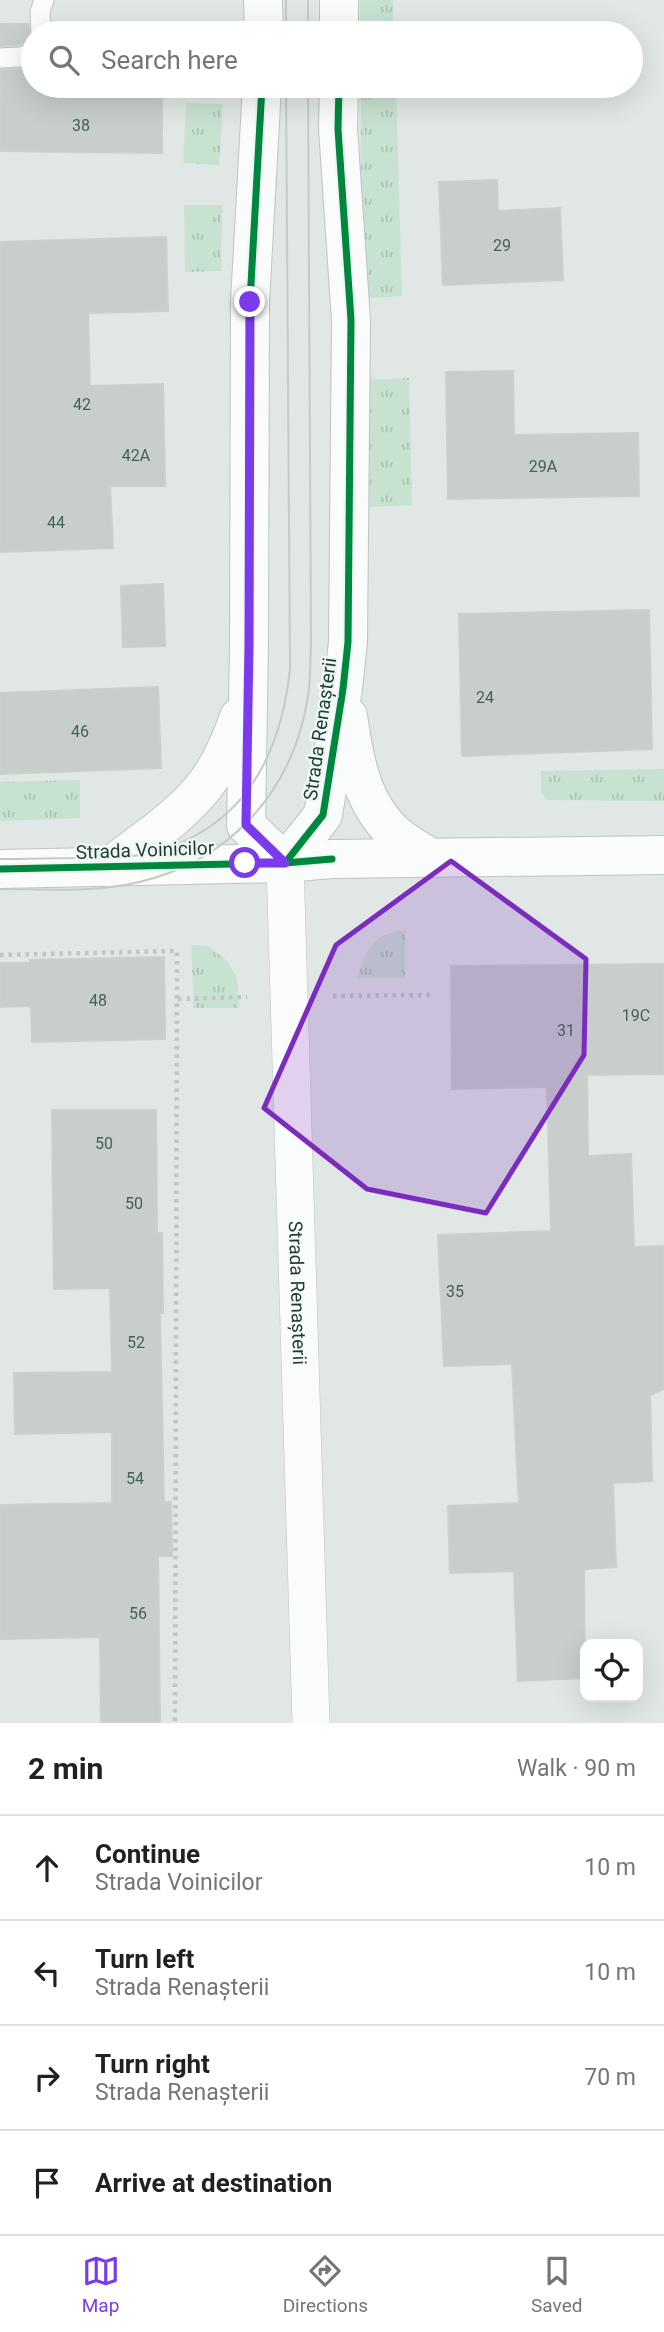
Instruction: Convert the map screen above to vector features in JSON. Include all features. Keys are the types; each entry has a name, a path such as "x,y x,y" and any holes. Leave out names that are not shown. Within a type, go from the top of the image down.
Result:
{"street":[{"path":"263,0 264,21"},
{"path":"339,0 339,21"},
{"path":"261,98 250,302 246,825 285,863"},
{"name":"Strada Renașterii","path":"311,1723 285,863 323,815 348,642 351,320 338,98"},
{"path":"108,867 191,803 207,784 230,744 248,678"},
{"path":"343,689 359,775 371,805 394,833 430,858"},
{"name":"Strada Voinicilor","path":"0,869 285,863 332,859 664,855"}],"lane":[{"path":"40,21 44,0"},
{"path":"0,58 21,57"}],"path":[{"path":"0,955 177,951 175,1723"}],"highlighted area":[{"path":"451,861 586,959 584,1055 486,1213 367,1189 264,1108 336,945"}],"green space":[{"path":"360,0 393,0 394,21 360,21"},
{"path":"361,98 396,98 402,296 360,299"},
{"path":"186,103 223,104 219,165 183,163"},
{"path":"184,205 222,205 221,271 185,272"},
{"path":"409,378 412,505 367,507 364,380"},
{"path":"664,769 664,801 547,800 541,792 541,771"},
{"path":"80,780 80,818 0,821 0,782"},
{"path":"405,930 405,978 357,978 368,951 378,939"},
{"path":"191,945 209,946 227,961 237,978 239,1008 194,1008"}],"building":[{"path":"0,24 21,24 21,44 0,46"},
{"path":"21,69 21,98 162,98 162,153 0,151 0,70"},
{"path":"497,180 498,211 560,208 563,280 443,285 439,182"},
{"path":"166,237 168,311 88,313 90,386 163,384 165,486 110,486 113,548 0,552 0,242"},
{"path":"513,371 514,435 638,433 639,496 448,499 446,372"},
{"path":"163,584 165,646 123,647 121,586"},
{"path":"649,610 652,749 462,756 459,614"},
{"path":"158,687 161,768 0,774 0,693"},
{"path":"164,957 165,1039 32,1042 31,1006 0,1007 0,963"},
{"path":"664,964 664,1074 587,1075 588,1156 631,1154 634,1247 664,1246 664,1389 650,1395 652,1481 613,1483 616,1567 584,1569 585,1639 580,1639 580,1678 518,1681 514,1571 450,1573 448,1506 519,1503 512,1364 444,1366 438,1235 551,1231 547,1087 452,1089 451,966"},
{"path":"52,1110 156,1110 157,1233 162,1233 163,1313 160,1313 164,1502 171,1502 172,1556 158,1556 160,1723 101,1723 100,1637 0,1639 0,1505 112,1503 112,1432 15,1434 14,1373 112,1372 110,1288 54,1289"}],"tram line":[{"path":"286,0 286,21"},
{"path":"308,0 308,21"},
{"path":"0,859 127,857 174,845 203,831 228,812 248,790 264,764 276,735 285,703 290,669 286,98"},
{"path":"0,889 105,888 139,882 171,872 201,858 227,840 251,818 271,793 287,766 299,735 310,680 308,98"}],"cycle path":[{"path":"261,98 250,302 246,825 285,863 323,815 348,642 351,320 338,129 339,98"},
{"path":"0,869 285,863 332,859"}],"route":[{"path":"245,863 285,863 246,825 250,302"}]}
